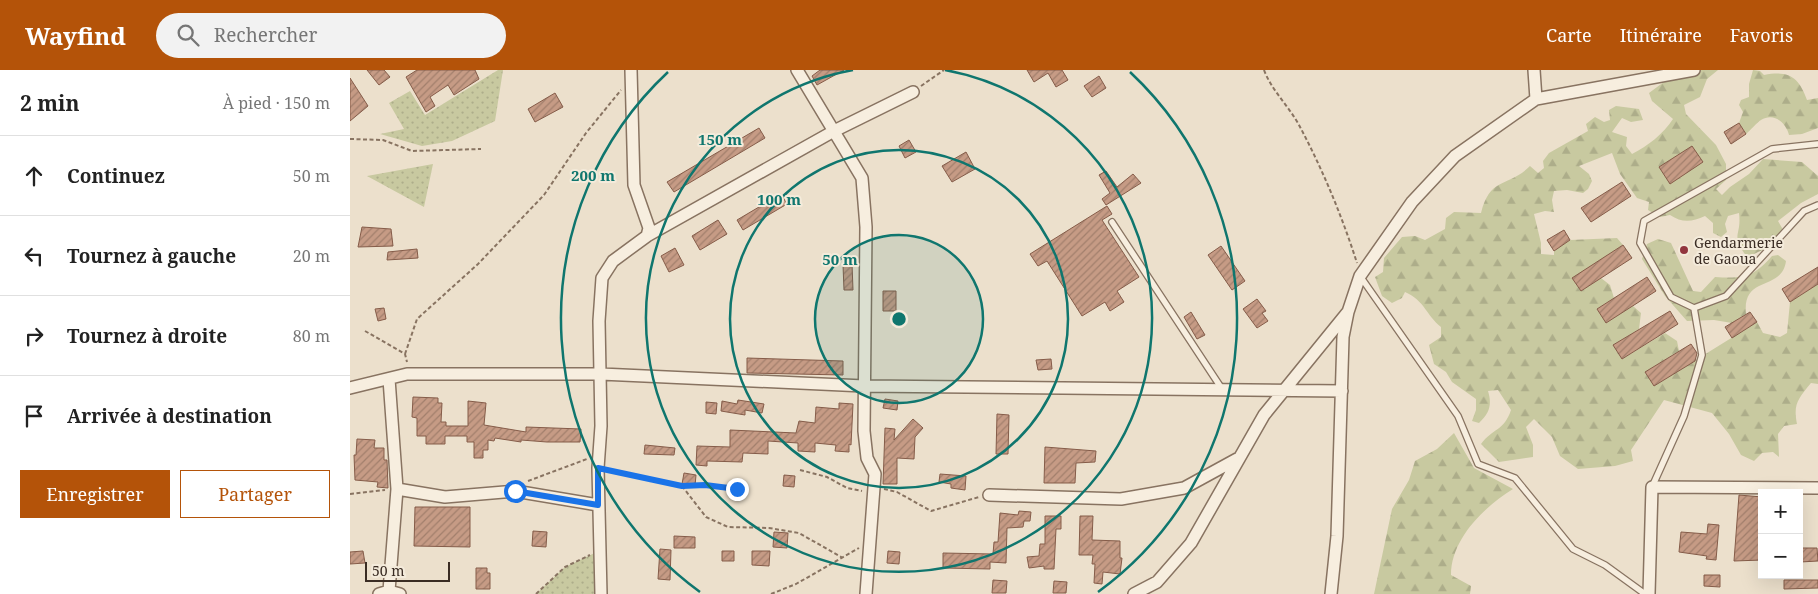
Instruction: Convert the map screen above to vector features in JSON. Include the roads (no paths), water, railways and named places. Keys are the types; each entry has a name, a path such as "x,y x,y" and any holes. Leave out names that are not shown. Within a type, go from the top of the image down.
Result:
{"street":[{"path":"797,70 862,178 866,227 864,431 868,458 875,474 866,594"},
{"path":"1534,70 1536,99"},
{"path":"1331,594 1337,536 1343,337 1348,312 1360,276 1412,202 1455,156 1536,99 1694,70"},
{"path":"631,74 634,185 649,228 647,236"},
{"path":"607,594 601,588 598,505 598,449 601,426 599,321 602,278 613,261 647,236 834,131 913,92"},
{"path":"1134,594 1157,582 1191,543 1237,459 1264,415 1348,312"},
{"path":"350,388 412,374 601,374 864,386 1342,391"},
{"path":"389,379 397,489 389,593"},
{"path":"989,495 1121,499 1184,488 1237,459"},
{"path":"1648,594 1652,486 1818,488"},
{"path":"397,489 445,496 515,491 598,505"}],"lane":[{"path":"1818,144 1772,149 1644,220 1640,243 1671,297 1694,308 1726,296 1804,211 1818,205"},
{"path":"1112,222 1222,389"},
{"path":"1360,276 1458,416 1478,464 1515,478 1573,549 1605,565 1645,594"},
{"path":"1652,486 1684,416 1702,355 1694,308"}],"place":[{"name":"Gendarmerie de Gaoua","path":"1684,250"}]}
